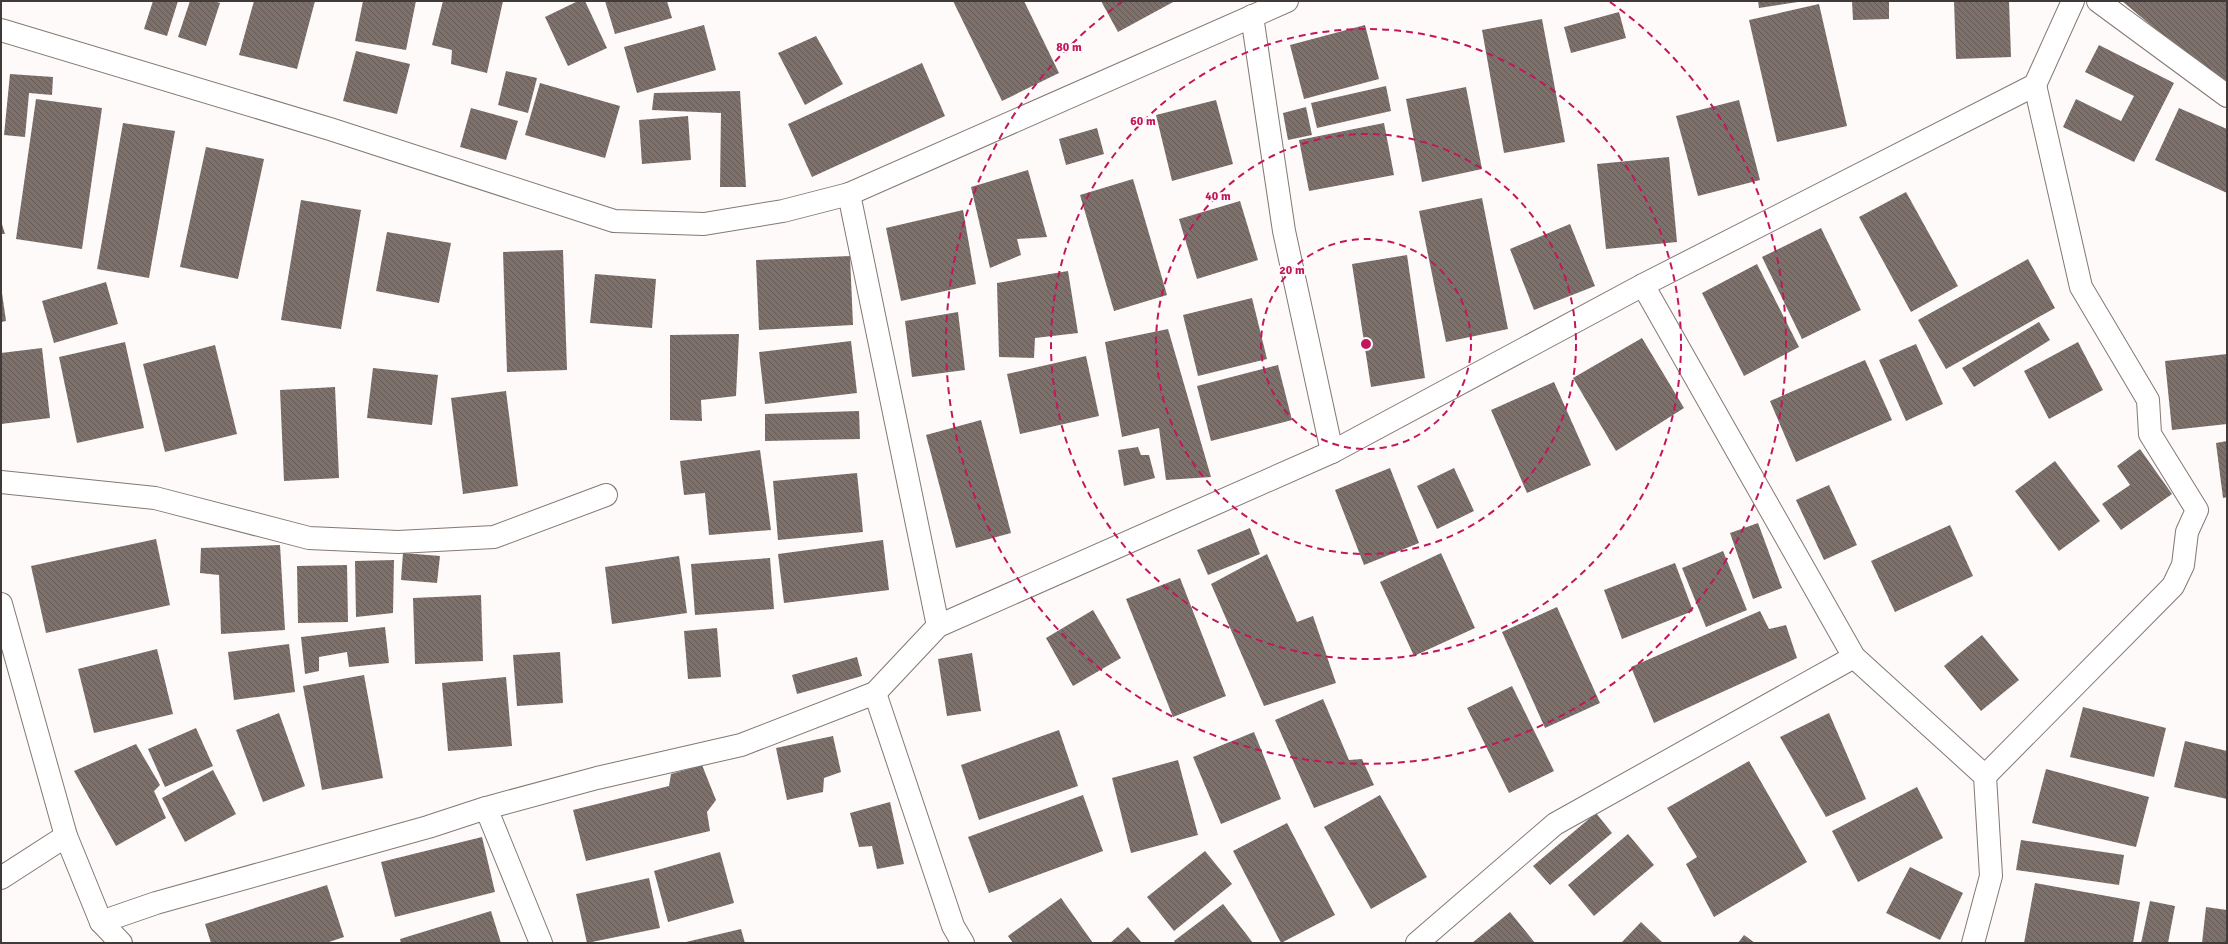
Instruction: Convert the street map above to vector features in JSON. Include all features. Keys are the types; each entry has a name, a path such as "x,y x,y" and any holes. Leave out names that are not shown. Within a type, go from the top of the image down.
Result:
{"street":[{"path":"1,30 330,129 614,221 704,224 783,211 849,194 1286,1"},
{"path":"1985,776 2173,586 2183,565 2187,532 2197,510 2150,434 2148,400 2081,287 2035,85 2073,1"},
{"path":"2098,1 2227,96"},
{"path":"1252,16 1284,231 1332,452"},
{"path":"101,922 156,903 428,827 486,808 597,778 741,745 875,693 938,626 1332,452 1643,285 2035,85"},
{"path":"849,194 938,626"},
{"path":"1643,285 1854,657 1985,776 1991,876 1973,943"},
{"path":"1,482 155,498 309,538 398,542 494,537 606,495"},
{"path":"1,604 66,836 101,922 121,943"},
{"path":"1417,943 1555,824 1854,657"},
{"path":"875,693 953,926 963,943"},
{"path":"486,808 541,943"},
{"path":"1,878 66,836"}],"building":[{"path":"153,1 178,1 167,36 144,29"},
{"path":"190,1 214,1 220,3 206,46 178,37"},
{"path":"254,1 315,1 297,69 239,55"},
{"path":"363,1 416,1 406,50 355,41"},
{"path":"443,1 503,1 487,73 451,64 452,50 432,45"},
{"path":"578,1 585,1 607,48 568,66 545,17"},
{"path":"605,1 667,1 672,18 615,34"},
{"path":"953,1 1024,1 1059,73 1002,101"},
{"path":"1101,1 1175,1 1118,32"},
{"path":"1758,1 1798,1 1798,2 1759,8"},
{"path":"1852,1 1889,1 1889,19 1853,20"},
{"path":"1954,1 2009,1 2011,57 1956,59"},
{"path":"2122,1 2227,1 2227,89"},
{"path":"1819,4 1847,126 1777,142 1749,20"},
{"path":"1619,12 1626,38 1571,53 1564,27"},
{"path":"1542,19 1565,142 1504,153 1482,30"},
{"path":"704,25 716,70 637,93 624,47"},
{"path":"1365,25 1379,79 1304,99 1290,45"},
{"path":"816,36 843,84 805,105 778,53"},
{"path":"2099,45 2174,83 2134,162 2063,127 2076,99 2121,121 2134,96 2085,72"},
{"path":"356,51 410,64 397,114 343,101"},
{"path":"922,63 945,116 812,177 788,124"},
{"path":"506,71 537,78 528,113 498,105"},
{"path":"10,74 53,77 52,95 29,93 25,137 4,135"},
{"path":"540,83 620,106 605,158 525,135"},
{"path":"1386,86 1391,111 1317,128 1311,103"},
{"path":"1466,87 1482,169 1422,182 1406,99"},
{"path":"740,91 746,187 720,187 721,113 652,110 654,93"},
{"path":"36,99 102,108 82,249 16,239"},
{"path":"1216,100 1233,164 1172,181 1156,115"},
{"path":"1739,100 1760,180 1698,196 1676,116"},
{"path":"1306,107 1312,135 1288,140 1283,113"},
{"path":"471,108 518,121 506,160 460,147"},
{"path":"2179,108 2227,129 2227,193 2155,160"},
{"path":"688,116 691,160 642,164 639,120"},
{"path":"123,123 175,131 149,278 97,269"},
{"path":"1384,123 1394,175 1309,191 1299,140"},
{"path":"1097,128 1104,154 1066,165 1059,139"},
{"path":"206,147 264,159 238,279 180,267"},
{"path":"1669,157 1677,242 1606,249 1597,164"},
{"path":"1028,170 1047,237 1017,239 1021,255 990,268 971,187"},
{"path":"1133,179 1167,295 1114,311 1080,195"},
{"path":"1906,192 1958,286 1911,312 1859,217"},
{"path":"1482,198 1508,329 1446,342 1419,211"},
{"path":"301,200 361,210 341,329 281,320"},
{"path":"1240,201 1258,260 1197,279 1179,219"},
{"path":"963,210 976,284 901,301 886,228"},
{"path":"1,221 5,234 1,234"},
{"path":"1570,224 1595,286 1534,310 1510,249"},
{"path":"1821,228 1861,310 1802,339 1762,257"},
{"path":"387,232 451,243 439,303 376,291"},
{"path":"563,250 567,370 507,372 503,252"},
{"path":"1407,255 1425,378 1371,387 1352,264"},
{"path":"850,256 853,325 759,330 756,260"},
{"path":"2028,259 2055,308 1946,369 1918,320"},
{"path":"1757,264 1799,347 1744,376 1702,293"},
{"path":"1068,271 1078,333 1035,338 1034,358 999,357 997,283"},
{"path":"595,274 656,279 652,328 590,323"},
{"path":"106,282 118,324 54,343 42,301"},
{"path":"1,286 6,321 1,322"},
{"path":"1252,298 1267,359 1198,376 1183,315"},
{"path":"958,312 965,370 912,377 905,321"},
{"path":"2039,322 2050,340 1974,387 1962,368"},
{"path":"1168,329 1211,477 1166,480 1159,428 1122,437 1105,342"},
{"path":"739,334 736,396 701,400 702,421 670,420 670,335"},
{"path":"1642,338 1684,408 1616,451 1573,378"},
{"path":"851,341 857,393 765,404 759,352"},
{"path":"125,342 144,428 77,443 59,357"},
{"path":"2078,342 2103,390 2049,419 2024,371"},
{"path":"1916,344 1943,404 1906,421 1879,360"},
{"path":"215,345 237,434 165,452 143,364"},
{"path":"42,348 50,418 1,424 1,353"},
{"path":"2227,354 2227,424 2172,430 2165,361"},
{"path":"1086,356 1099,416 1020,434 1007,374"},
{"path":"1865,360 1892,420 1796,462 1770,401"},
{"path":"1278,365 1292,420 1211,441 1197,386"},
{"path":"373,368 438,375 432,425 367,418"},
{"path":"1554,382 1591,465 1527,493 1491,410"},
{"path":"335,387 339,478 284,481 280,390"},
{"path":"506,391 518,486 463,494 451,398"},
{"path":"859,411 860,439 765,441 765,414"},
{"path":"981,420 1011,533 956,548 926,435"},
{"path":"2227,441 2227,497 2223,498 2216,443"},
{"path":"1138,447 1141,455 1149,455 1155,478 1124,486 1118,450"},
{"path":"2140,449 2172,494 2121,530 2102,504 2130,485 2117,466"},
{"path":"760,450 771,530 709,535 705,493 684,495 680,461"},
{"path":"2055,461 2100,521 2059,551 2015,491"},
{"path":"1390,468 1419,543 1364,565 1335,490"},
{"path":"1454,468 1474,511 1437,529 1417,486"},
{"path":"857,473 863,532 778,540 773,481"},
{"path":"1829,485 1857,545 1824,560 1796,500"},
{"path":"1758,523 1782,588 1753,599 1730,533"},
{"path":"1950,525 1973,576 1895,612 1871,561"},
{"path":"1250,528 1260,554 1208,575 1197,550"},
{"path":"156,539 170,605 46,633 31,566"},
{"path":"883,540 889,590 784,603 778,554"},
{"path":"280,545 285,630 221,634 219,575 200,573 201,548"},
{"path":"1723,551 1747,610 1706,627 1682,568"},
{"path":"403,553 440,556 437,583 401,580"},
{"path":"1441,553 1475,628 1414,656 1380,582"},
{"path":"1267,554 1297,622 1313,616 1336,683 1264,706 1211,584"},
{"path":"679,556 687,613 612,624 605,567"},
{"path":"770,558 774,609 695,615 691,564"},
{"path":"394,560 393,613 356,617 355,561"},
{"path":"1675,563 1693,611 1622,639 1604,590"},
{"path":"347,565 348,622 298,623 297,566"},
{"path":"1180,578 1226,696 1173,717 1126,599"},
{"path":"481,595 483,661 415,664 413,598"},
{"path":"1557,607 1600,703 1545,728 1502,632"},
{"path":"1093,610 1121,658 1073,686 1046,638"},
{"path":"1760,611 1769,629 1786,625 1797,658 1654,723 1631,667"},
{"path":"385,627 389,663 349,667 347,652 319,657 319,671 305,674 301,637"},
{"path":"717,628 721,677 688,679 684,631"},
{"path":"1982,635 2019,680 1981,711 1944,666"},
{"path":"289,644 295,692 234,700 228,652"},
{"path":"157,649 173,714 94,733 78,669"},
{"path":"560,652 563,703 517,706 513,655"},
{"path":"972,653 981,711 947,716 938,659"},
{"path":"857,657 862,676 797,694 792,675"},
{"path":"364,675 383,778 322,790 303,686"},
{"path":"506,677 512,746 448,751 442,683"},
{"path":"1512,686 1554,771 1509,793 1467,708"},
{"path":"1323,699 1349,760 1362,759 1374,785 1314,808 1275,720"},
{"path":"2083,707 2166,728 2154,777 2070,757"},
{"path":"279,713 305,786 263,802 236,730"},
{"path":"1829,713 1866,799 1826,817 1780,737"},
{"path":"196,728 213,766 165,787 148,749"},
{"path":"1059,730 1078,786 979,820 961,765"},
{"path":"1254,732 1281,799 1221,824 1193,757"},
{"path":"833,736 841,772 824,778 823,792 787,800 776,748"},
{"path":"2185,741 2227,751 2227,799 2174,787"},
{"path":"136,744 160,785 154,791 166,818 116,846 74,771"},
{"path":"1178,760 1198,835 1131,853 1112,778"},
{"path":"1749,761 1807,862 1714,917 1686,864 1697,857 1667,808"},
{"path":"702,765 716,800 707,812 710,831 586,861 573,810 669,786 671,774"},
{"path":"2046,769 2149,797 2136,847 2032,823"},
{"path":"213,770 236,814 185,842 162,798"},
{"path":"1917,787 1943,838 1858,882 1832,831"},
{"path":"1083,795 1103,851 989,893 968,837"},
{"path":"1380,795 1427,877 1371,909 1324,827"},
{"path":"890,802 904,864 877,869 872,846 859,847 850,813"},
{"path":"1596,813 1612,833 1550,885 1533,866"},
{"path":"1287,823 1335,915 1281,943 1233,851"},
{"path":"1628,834 1654,865 1594,916 1568,885"},
{"path":"482,837 495,892 395,917 381,862"},
{"path":"2021,840 2124,855 2119,885 2016,870"},
{"path":"1205,851 1232,884 1174,931 1147,897"},
{"path":"720,852 734,903 668,922 654,871"},
{"path":"1910,867 1963,893 1940,940 1886,913"},
{"path":"649,878 660,928 587,943 576,894"},
{"path":"2035,883 2140,902 2133,943 2024,943"},
{"path":"327,885 344,937 326,943 211,943 205,924"},
{"path":"1061,898 1093,943 1013,943 1008,936"},
{"path":"2150,901 2175,906 2168,943 2141,943"},
{"path":"1223,904 1253,943 1176,943 1174,941"},
{"path":"2206,907 2227,910 2227,943 2202,943"},
{"path":"491,911 501,943 401,943 400,939"},
{"path":"1510,912 1535,943 1472,943"},
{"path":"1641,922 1663,943 1621,943"},
{"path":"1128,927 1142,943 1110,943"},
{"path":"741,929 745,943 686,943 686,942"},
{"path":"1744,935 1755,943 1738,943"}]}
